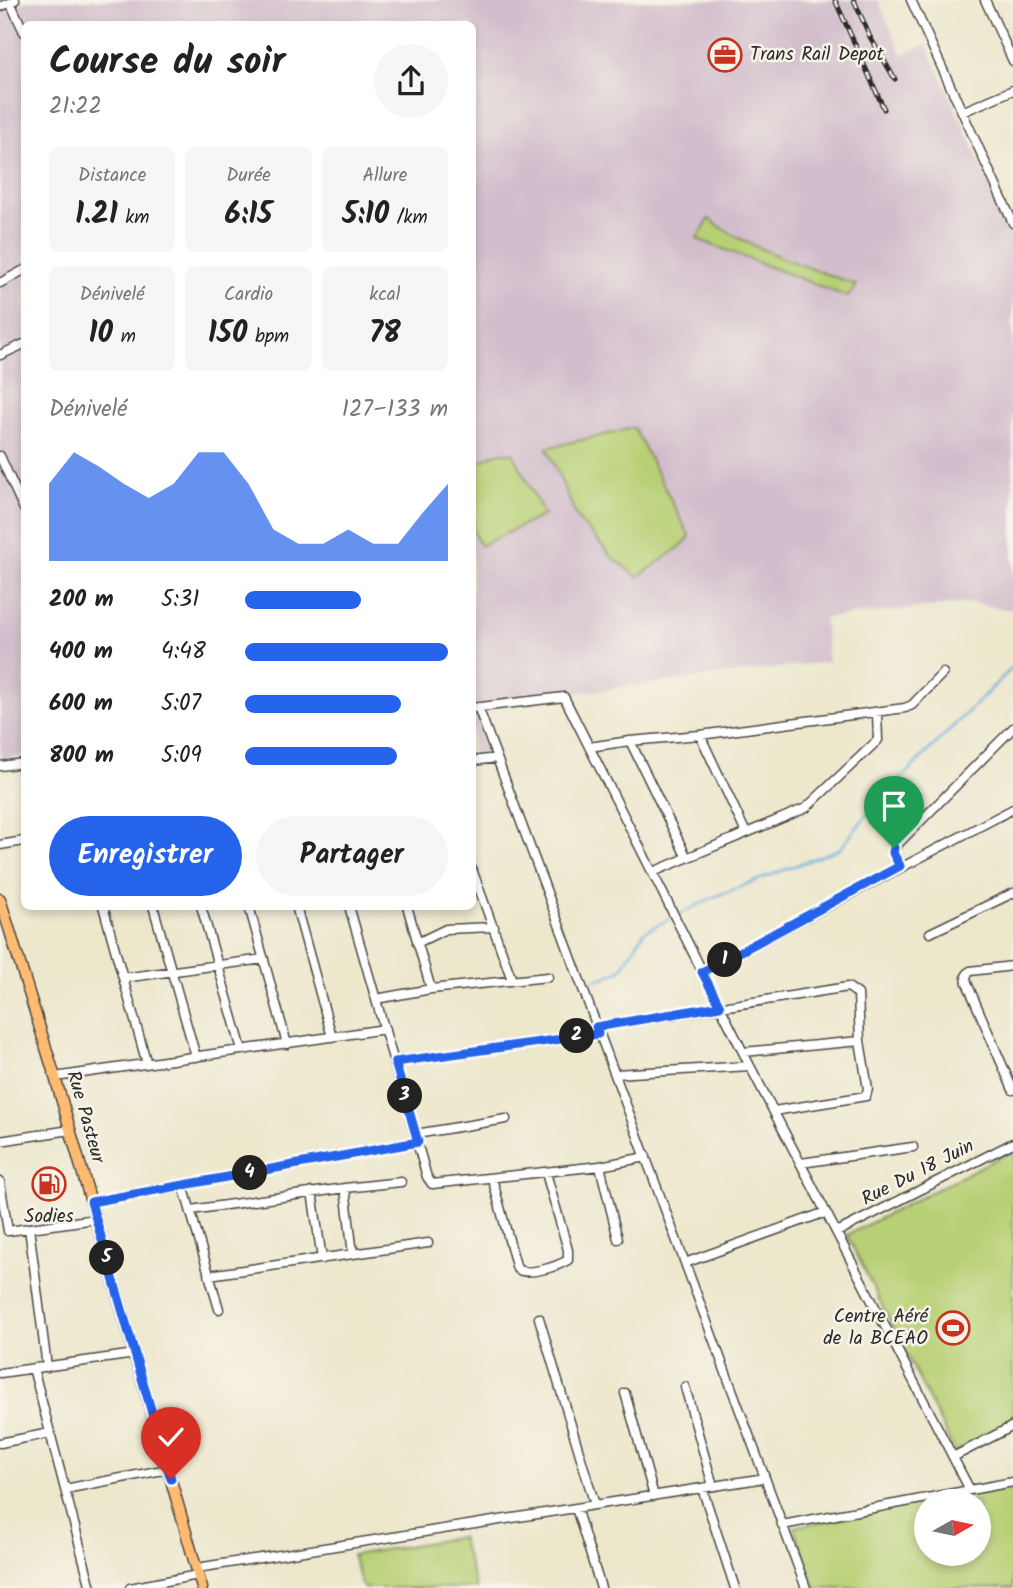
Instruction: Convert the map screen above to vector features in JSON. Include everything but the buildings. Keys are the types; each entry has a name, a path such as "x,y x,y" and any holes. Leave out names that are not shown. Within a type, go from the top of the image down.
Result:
{"main road":[{"name":"Rue Pasteur","path":"0,899 55,1077 202,1588"}],"street":[{"path":"911,0 1013,223"},
{"path":"985,0 1013,61"},
{"path":"0,7 13,1 21,24"},
{"path":"962,112 1013,90"},
{"path":"0,283 21,272"},
{"path":"0,355 21,345"},
{"path":"0,456 21,502"},
{"path":"589,747 877,713 912,705 943,673"},
{"path":"476,708 564,697 750,1066 969,1489"},
{"path":"476,710 497,758 806,1588"},
{"path":"653,872 806,808 839,780 878,740 877,713"},
{"path":"900,866 893,853 894,848 1013,728"},
{"path":"700,735 746,833"},
{"path":"630,741 687,858"},
{"path":"476,761 497,758"},
{"path":"0,766 21,763"},
{"path":"702,972 1013,809"},
{"path":"0,845 21,842"},
{"path":"476,880 512,980"},
{"path":"930,933 1013,892"},
{"path":"104,910 147,1064"},
{"path":"154,910 196,1057"},
{"path":"202,910 242,1050"},
{"path":"250,910 287,1044"},
{"path":"297,910 332,1037"},
{"path":"350,910 432,1184 545,1173 646,1157"},
{"path":"408,910 431,989"},
{"path":"417,943 446,929 494,927"},
{"path":"123,978 264,959"},
{"path":"1013,966 970,971 966,976 967,984 1013,1090"},
{"path":"376,999 431,989 548,977"},
{"path":"395,1062 597,1030 720,1006 848,987 858,995 860,1041 868,1089 866,1096 774,1111"},
{"path":"55,1077 385,1029"},
{"path":"744,1052 860,1041"},
{"path":"615,1074 750,1066"},
{"path":"91,1202 506,1119"},
{"path":"0,1140 70,1130"},
{"name":"Rue Du 18 Juin","path":"837,1232 1013,1143"},
{"path":"801,1163 914,1147"},
{"path":"600,1166 618,1239"},
{"path":"492,1178 517,1269 525,1272 560,1265 568,1260 568,1250 545,1173"},
{"path":"0,1182 8,1231 96,1219"},
{"path":"191,1210 401,1182"},
{"path":"183,1185 219,1309"},
{"path":"345,1188 353,1254"},
{"path":"312,1192 322,1259"},
{"path":"685,1263 826,1212"},
{"path":"29,1228 47,1367"},
{"path":"209,1275 428,1243"},
{"path":"539,1318 595,1505"},
{"path":"0,1373 135,1354"},
{"path":"33,1368 91,1588"},
{"path":"685,1387 713,1486"},
{"path":"625,1393 654,1496"},
{"path":"953,1457 1013,1426"},
{"path":"0,1443 50,1433"},
{"path":"65,1489 168,1469"},
{"path":"130,1588 197,1571 765,1478"},
{"path":"975,1489 1013,1482"},
{"path":"702,1488 735,1588"},
{"path":"782,1525 914,1500"},
{"path":"576,1508 601,1588"}],"shaded area":[{"path":"29,0 878,0 902,54 927,45 1013,235 1013,610 970,603 824,618 828,662 478,705 499,758 476,761 476,21 21,21 21,756 0,759 0,13"}],"green space":[{"path":"709,219 761,249 856,285 848,297 697,239"},
{"path":"634,428 690,537 638,577 612,557 577,518 547,448"},
{"path":"497,453 513,453 544,515 480,546 476,537 476,464"},
{"name":"Centre Aéré de la BCEAO","path":"1013,1150 1013,1422 955,1452 847,1235"},
{"path":"1013,1486 1013,1588 816,1588 794,1527 914,1504 914,1566 991,1566 991,1490"},
{"path":"461,1537 476,1588 363,1588 352,1555"}],"waterway":[{"path":"678,915 714,897 841,848 875,804 1013,667"},
{"path":"594,980 621,970 644,932 672,918"}],"railway":[{"path":"835,0 884,109"},
{"path":"854,0 870,37 895,79"}],"place":[{"name":"Trans Rail Depot","path":"725,55"},
{"name":"Sodies","path":"49,1184"},
{"name":"Centre Aéré de la BCEAO","path":"953,1328"}],"route":[{"path":"171,1479 91,1202 418,1142 395,1062 598,1034 596,1027 720,1006 702,972 900,866 893,853 894,848"}]}
